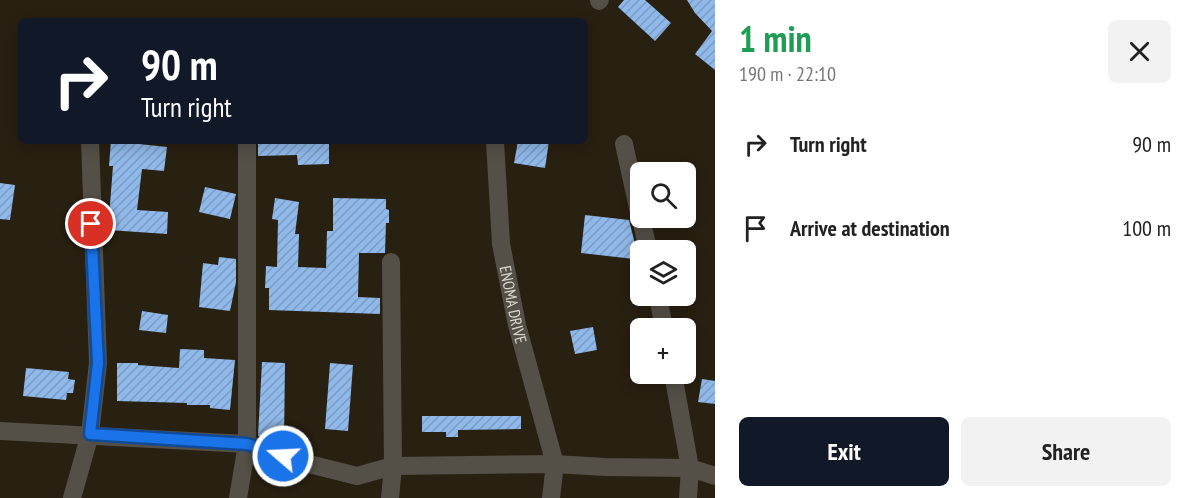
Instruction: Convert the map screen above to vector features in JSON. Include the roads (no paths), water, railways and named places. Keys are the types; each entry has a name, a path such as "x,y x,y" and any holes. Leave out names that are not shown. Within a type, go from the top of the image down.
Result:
{"street":[{"path":"72,498 90,434 98,363 90,144"},
{"path":"238,498 247,444 247,144"},
{"name":"ENOMA DRIVE","path":"495,144 503,256 517,325 555,464"},
{"path":"624,144 630,170"},
{"path":"390,498 393,466 391,262"},
{"path":"675,384 690,468 688,498"},
{"path":"0,431 247,444 301,462 357,476 393,466 555,464 690,468 715,476"},
{"path":"551,498 555,464"}]}
